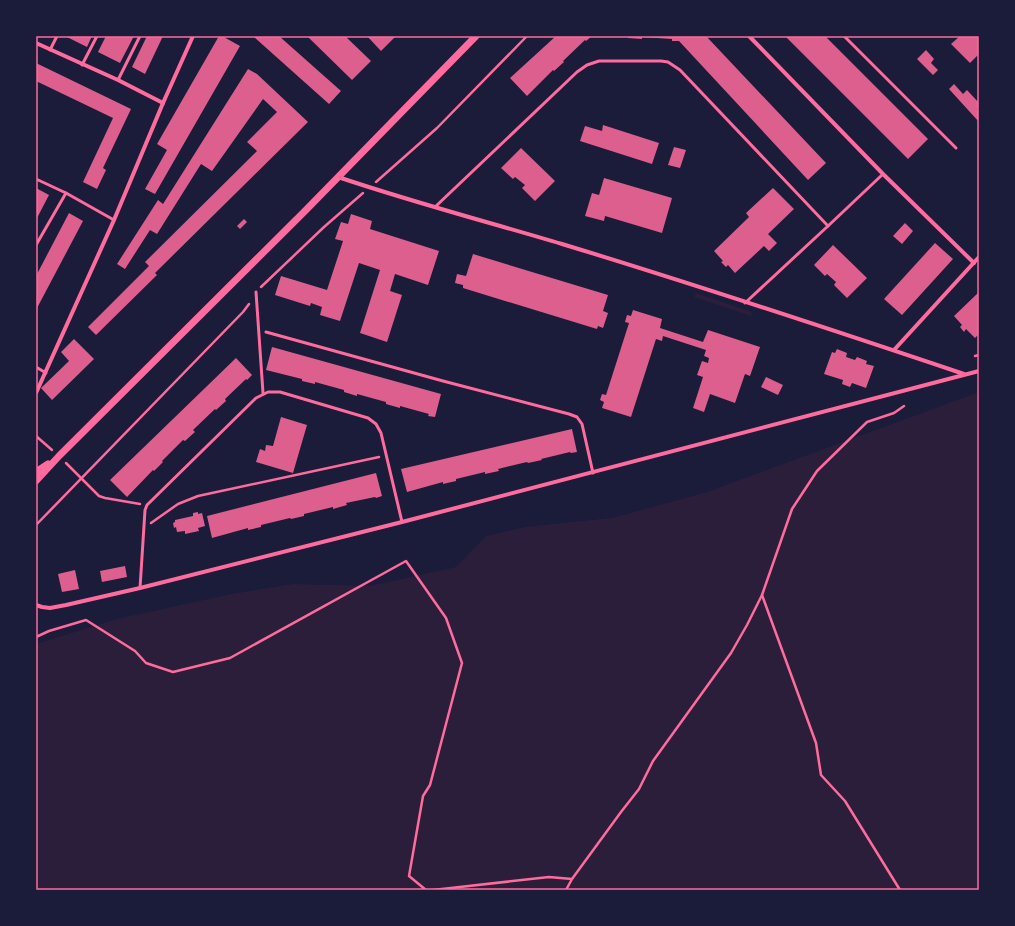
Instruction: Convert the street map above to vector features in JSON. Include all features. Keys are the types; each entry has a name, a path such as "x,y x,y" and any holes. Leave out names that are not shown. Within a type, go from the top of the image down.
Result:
{"street":[{"path":"36,393 114,220 193,36"},
{"path":"36,481 59,456 338,177 476,36"},
{"path":"749,36 884,174 974,263"},
{"path":"36,43 118,80 163,103"},
{"path":"338,177 435,208 562,244 894,350 964,374"},
{"path":"894,350 979,258"},
{"path":"36,605 42,607 62,606 140,588 593,473 979,371"},
{"path":"36,472 59,456"}],"lane":[{"path":"50,50 57,36"},
{"path":"82,65 97,36"},
{"path":"118,80 140,36"},
{"path":"844,36 956,148"},
{"path":"435,208 577,72 587,65 599,61 654,61 668,62 680,70 828,226"},
{"path":"745,303 884,174"},
{"path":"36,179 66,193 114,220"},
{"path":"36,245 66,193"},
{"path":"256,292 263,393"},
{"path":"266,332 577,417 582,424 593,473"},
{"path":"36,367 46,373"},
{"path":"140,588 145,510 147,505 256,398 263,393 280,392 368,418 376,424 386,455 402,522"}],"path":[{"path":"36,525 244,312 256,292 324,227 437,128 527,36"},
{"path":"975,356 979,355"},
{"path":"566,890 572,879 639,790 653,761 690,707 731,653 748,625 762,595 792,509 817,471 867,422 894,413 904,406"},
{"path":"36,436 59,456 99,496 147,505"},
{"path":"144,528 178,504 198,496 386,455"},
{"path":"36,637 49,631 86,620 135,651 146,663 173,672 230,658 406,561 446,618 462,663 430,785 423,796 409,876 426,890"},
{"path":"762,595 816,743 821,775 845,801 900,890"},
{"path":"433,890 549,877 572,879"}],"shaded area":[{"path":"696,293 752,312 751,316 694,297"},
{"path":"979,392 979,890 36,890 36,644 117,619 231,594 293,584 370,586 456,567 486,536 525,527 612,518 707,492"}],"building":[{"path":"65,36 92,36 87,47"},
{"path":"106,36 134,36 120,63 98,52"},
{"path":"147,36 163,36 145,74 132,67"},
{"path":"219,36 222,36 240,46 155,194 145,189 167,150 157,144"},
{"path":"253,36 279,36 341,91 329,104"},
{"path":"307,36 345,36 371,61 352,80"},
{"path":"367,36 396,36 381,51"},
{"path":"556,36 592,36 586,41 585,40 563,61 564,62 554,71 553,70 527,96 510,78"},
{"path":"628,36 706,36 826,163 808,180 679,41 672,41 672,39 642,37 642,39 628,38"},
{"path":"785,36 825,36 928,139 908,159"},
{"path":"960,36 979,36 979,54 970,63 951,44"},
{"path":"926,50 934,59 931,63 938,70 933,75 917,59"},
{"path":"36,63 131,109 103,168 106,170 97,189 83,182 113,118 36,81"},
{"path":"248,69 257,74 308,122 155,273 157,275 96,335 88,327 149,266 145,262 257,151 247,142 277,112 263,99 212,171 201,164 157,234 150,230 125,269 117,264 158,200 163,204"},
{"path":"954,84 963,94 967,90 979,103 979,107 977,109 979,111 979,122 949,89"},
{"path":"603,125 659,143 652,164 580,141 585,126 602,131"},
{"path":"674,147 686,150 680,168 668,165"},
{"path":"521,148 555,181 535,201 522,188 525,185 515,177 513,179 501,168"},
{"path":"604,178 672,198 662,233 605,216 604,221 585,216 592,193 599,195"},
{"path":"36,188 49,195 36,220"},
{"path":"773,188 794,209 768,234 777,243 769,251 764,246 735,273 728,265 726,267 721,262 723,261 714,251 749,217 746,213"},
{"path":"69,213 83,221 36,310 36,276"},
{"path":"351,214 372,221 370,229 439,251 428,285 395,274 390,291 402,295 387,342 360,333 380,270 359,263 340,321 320,315 322,307 311,303 310,306 275,295 281,276 327,290 343,241 335,239 341,222 348,224"},
{"path":"244,219 247,222 240,229 237,226"},
{"path":"905,223 913,231 902,244 893,236"},
{"path":"935,243 953,259 902,315 884,299"},
{"path":"833,245 867,278 847,298 834,285 836,282 827,274 825,276 814,265"},
{"path":"473,254 608,295 603,311 608,313 603,328 598,326 597,329 463,288 463,285 455,283 457,274 466,276"},
{"path":"979,292 979,334 975,338 966,329 964,332 960,327 962,325 954,316"},
{"path":"633,310 662,319 660,328 703,342 708,330 760,347 750,376 745,374 735,403 710,394 704,412 693,408 703,377 697,375 702,361 708,363 709,358 704,356 706,350 663,336 662,341 656,339 631,417 602,408 604,402 600,400 602,394 606,395 629,323 625,322 627,315 631,316"},
{"path":"74,339 94,359 52,400 41,388 69,361 61,352"},
{"path":"272,347 441,394 435,417 400,406 400,408 386,404 386,402 357,394 357,396 344,392 344,390 315,382 315,384 302,381 302,379 266,370"},
{"path":"837,349 847,353 846,357 855,360 857,357 867,361 866,364 874,366 866,388 852,383 850,387 842,384 843,380 824,374 832,352 835,353"},
{"path":"236,358 252,375 225,399 226,401 216,410 215,409 193,430 195,432 185,441 183,440 127,497 110,480"},
{"path":"766,377 783,385 778,395 761,387"},
{"path":"281,417 307,425 293,473 256,462 260,449 265,451 266,445 273,446"},
{"path":"572,429 577,452 570,452 541,459 542,460 527,462 498,469 499,471 485,474 485,472 456,479 456,481 443,484 443,482 407,492 401,469"},
{"path":"376,473 382,496 346,503 347,505 333,509 333,507 304,514 304,516 261,525 261,527 248,530 248,528 212,538 207,516"},
{"path":"198,512 198,514 202,513 205,526 198,528 199,531 185,534 185,531 177,532 173,523 175,520 193,516 193,513"},
{"path":"125,566 127,577 102,582 100,571"},
{"path":"75,570 79,589 62,592 58,574"}]}
